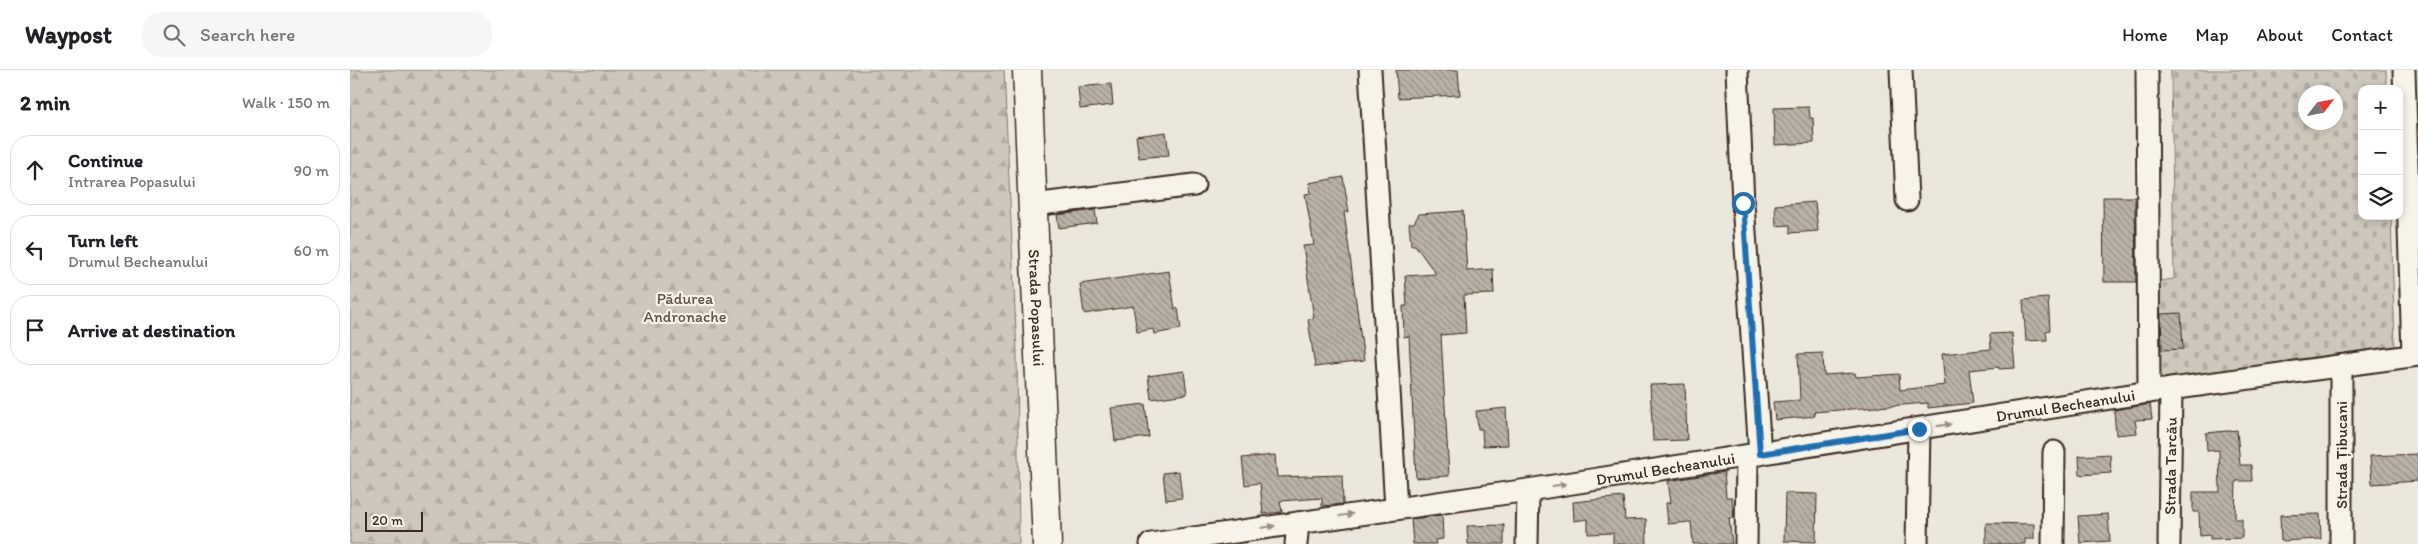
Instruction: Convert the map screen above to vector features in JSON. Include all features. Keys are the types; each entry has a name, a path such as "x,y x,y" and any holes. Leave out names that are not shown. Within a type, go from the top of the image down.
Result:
{"street":[{"name":"Strada Popasului","path":"1027,70 1047,544"},
{"path":"1370,70 1396,508"},
{"path":"1736,70 1753,455 1746,544"},
{"path":"1901,70 1907,200"},
{"path":"2147,70 2149,392"},
{"path":"2404,70 2415,355"},
{"path":"1033,205 1194,186"},
{"name":"Drumul Becheanului","path":"1151,544 1528,490 2149,392 2415,355"},
{"name":"Strada Țibucani","path":"2341,366 2341,544"},
{"name":"Strada Tarcău","path":"2169,544 2172,389"},
{"path":"1917,544 1919,429"},
{"path":"2053,544 2054,452"},
{"path":"1527,544 1528,490"},
{"path":"1296,544 1298,523"}],"green space":[{"name":"Pădurea Andronache","path":"350,70 1004,70 1017,353 1019,544 350,544"},
{"path":"2171,70 2386,70 2386,85 2358,85 2358,220 2391,220 2395,348 2150,390 2151,282 2174,279"}],"building":[{"path":"1396,70 1458,70 1460,95 1398,98"},
{"path":"1111,84 1113,105 1080,109 1078,87"},
{"path":"1809,107 1810,118 1813,118 1814,143 1775,145 1774,108"},
{"path":"1166,132 1169,155 1139,158 1136,136"},
{"path":"1343,177 1349,212 1344,212 1364,361 1315,367 1308,319 1314,318 1303,246 1314,245 1305,194 1311,193 1309,183"},
{"path":"2103,197 2135,197 2136,282 2104,282"},
{"path":"1815,202 1818,231 1790,233 1790,225 1776,226 1775,205"},
{"path":"1095,210 1097,223 1059,228 1057,215"},
{"path":"1463,211 1467,271 1493,269 1494,294 1464,295 1466,333 1441,335 1449,476 1416,478 1409,336 1404,337 1403,306 1407,306 1405,276 1436,274 1415,245 1411,245 1409,223 1414,223 1419,214"},
{"path":"1169,271 1175,309 1178,308 1181,329 1154,334 1153,329 1137,332 1133,306 1084,314 1080,284"},
{"path":"2048,298 2050,330 2046,331 2047,340 2026,341 2023,300"},
{"path":"2181,313 2183,349 2162,350 2161,314"},
{"path":"2012,333 2015,368 1999,369 1999,367 1969,370 1973,403 1928,408 1928,403 1814,412 1815,416 1775,420 1773,402 1800,400 1798,354 1823,353 1824,375 1855,373 1856,377 1899,374 1900,390 1945,385 1942,354 1991,349 1990,334"},
{"path":"1184,371 1187,394 1151,399 1148,376"},
{"path":"1685,384 1687,440 1653,441 1650,385"},
{"path":"1145,404 1149,437 1115,441 1111,408"},
{"path":"2150,404 2152,419 2135,420 2137,433 2116,435 2114,410"},
{"path":"1506,408 1508,445 1483,446 1482,429 1478,429 1476,411"},
{"path":"2237,430 2240,465 2251,465 2252,481 2236,481 2235,519 2242,519 2242,538 2210,539 2210,535 2200,536 2199,512 2193,512 2193,492 2220,492 2219,450 2207,451 2206,433"},
{"path":"2110,454 2111,473 2080,475 2079,456"},
{"path":"2418,454 2418,481 2372,484 2370,456"},
{"path":"1275,455 1277,477 1342,475 1343,504 1322,506 1322,498 1280,501 1282,512 1263,514 1260,483 1245,485 1242,458"},
{"path":"1179,471 1182,498 1166,500 1163,473"},
{"path":"1724,472 1726,497 1732,497 1734,518 1729,518 1732,544 1693,544 1691,522 1668,524 1666,503 1671,503 1668,481"},
{"path":"1785,493 1817,494 1816,542 1784,541"},
{"path":"1623,497 1625,520 1646,519 1647,544 1613,544 1613,533 1588,534 1588,519 1574,521 1573,502"},
{"path":"2108,514 2110,541 2080,543 2078,516"},
{"path":"2320,514 2321,539 2281,541 2280,515"},
{"path":"1442,515 1443,539 1435,540 1436,544 1413,544 1411,519"},
{"path":"1986,523 2034,524 2034,539 2025,539 2025,544 1986,544"},
{"path":"1504,525 1504,544 1468,544 1467,526"}],"route":[{"path":"1743,203 1760,454 1919,429"}]}
